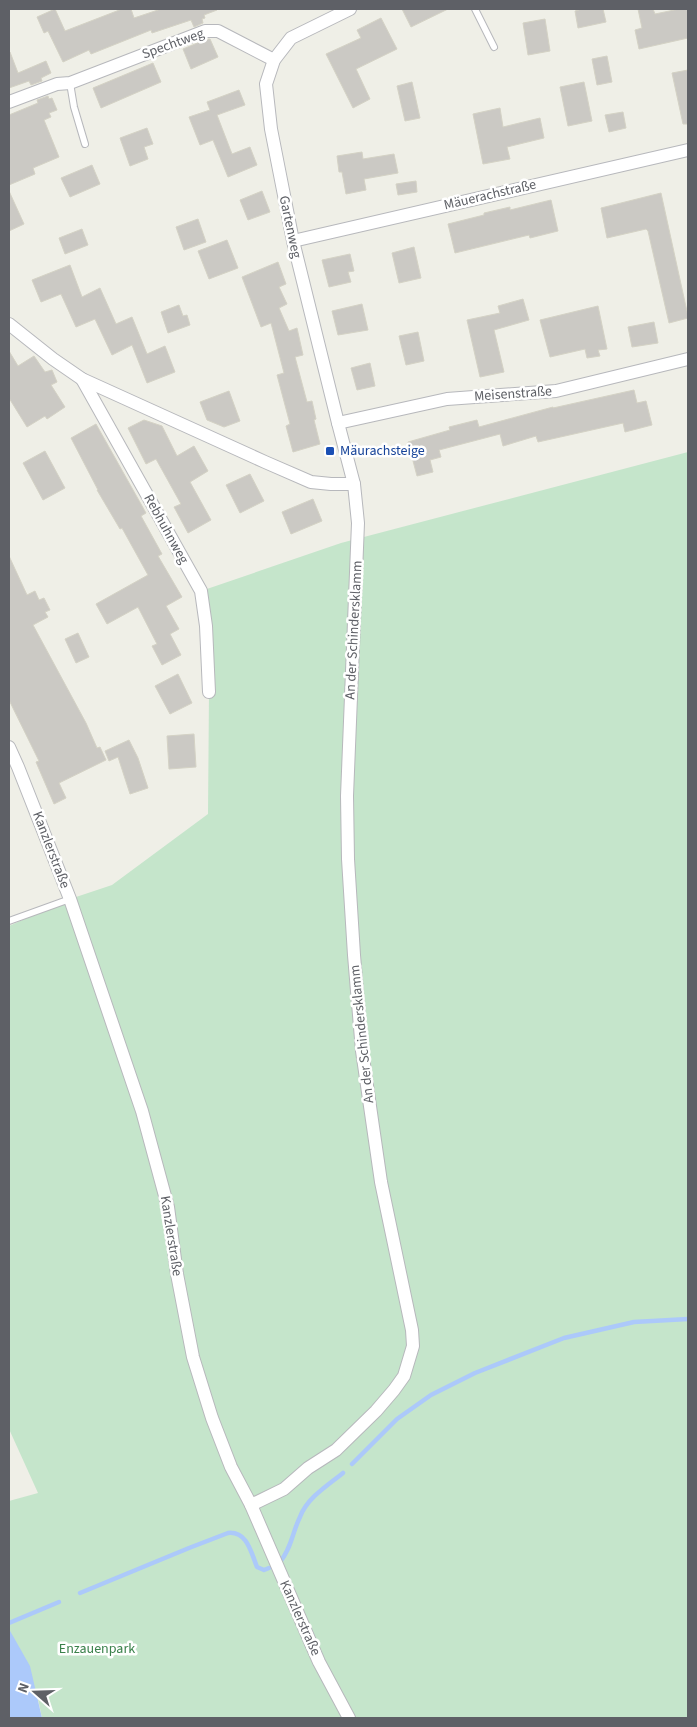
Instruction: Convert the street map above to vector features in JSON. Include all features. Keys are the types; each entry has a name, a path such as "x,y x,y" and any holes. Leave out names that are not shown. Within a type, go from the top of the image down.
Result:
{"street":[{"name":"Gartenweg","path":"350,9 291,38 274,60 266,84 270,129 293,241 354,484"},
{"name":"Spechtweg","path":"9,102 57,84 70,83 205,31 218,31 274,60"},
{"name":"Mäuerachstraße","path":"293,241 688,150"},
{"path":"9,324 53,359 82,378 311,482 354,484"},
{"name":"Meisenstraße","path":"338,423 447,399 556,392 688,359"},
{"name":"Rebhuhnweg","path":"82,378 201,591 206,626 209,692"},
{"name":"An der Schindersklamm","path":"250,1505 284,1489 308,1468 336,1450 356,1431 388,1397 404,1376 412,1346 412,1330 381,1182 362,1051 354,955 348,859 347,796 358,523 354,484"},
{"name":"Kanzlerstraße","path":"9,747 70,899 142,1111 168,1207 177,1274 193,1357 212,1418 319,1662 349,1718"}],"lane":[{"path":"475,9 494,47"},
{"path":"70,83 74,106 85,144"},
{"path":"9,921 70,899"}],"green space":[{"name":"Enzauenpark","path":"688,452 688,1718 42,1718 38,1699 9,1629 9,1501 38,1493 9,1429 9,926 70,899 112,885 208,814 209,692 201,591 341,543"}],"water":[{"path":"9,1629 30,1666 42,1718 9,1718"}],"building":[{"path":"55,9 65,31 122,9 131,9 134,18 161,9 217,10 204,15 203,23 194,27 191,20 152,33 151,30 91,54 89,50 63,62 48,31 44,33 37,17"},
{"path":"402,9 448,9 411,27"},
{"path":"579,9 603,9 606,22 578,28 575,11"},
{"path":"638,9 653,9 655,14 688,9 688,38 639,49 635,30 642,28"},
{"path":"381,18 397,49 356,69 370,99 353,108 326,54 361,38 357,30"},
{"path":"545,19 550,51 528,55 523,23"},
{"path":"210,39 218,57 191,69 183,49"},
{"path":"9,52 18,73 46,61 51,73 41,78 42,81 31,85 29,81 9,88"},
{"path":"607,56 612,82 597,85 592,59"},
{"path":"153,63 161,82 101,108 93,88"},
{"path":"688,70 688,124 683,124 672,73"},
{"path":"412,82 420,118 405,121 397,86"},
{"path":"584,82 592,121 568,126 560,87"},
{"path":"239,90 245,105 217,115 232,154 250,147 257,165 228,177 213,140 200,145 189,117 210,110 207,102"},
{"path":"48,96 49,99 52,98 57,110 49,113 51,117 44,120 59,157 33,168 35,174 9,185 9,115 38,103 37,100"},
{"path":"500,108 503,127 540,118 544,138 507,147 510,159 483,164 473,114"},
{"path":"623,112 626,128 609,132 605,115"},
{"path":"147,128 153,144 144,147 148,159 130,166 120,138"},
{"path":"362,152 363,159 394,154 398,173 364,179 366,190 346,194 342,172 339,172 337,156"},
{"path":"92,165 100,184 70,197 61,178"},
{"path":"416,181 417,192 398,195 396,184"},
{"path":"9,191 24,224 9,231"},
{"path":"262,191 270,212 248,220 240,200"},
{"path":"661,193 688,316 688,318 669,323 648,231 646,229 607,238 601,208"},
{"path":"551,200 558,231 530,238 529,235 455,253 448,224 484,215 484,213 510,207 510,210"},
{"path":"198,219 206,242 184,250 176,227"},
{"path":"82,229 88,245 65,254 59,238"},
{"path":"227,240 238,268 209,279 198,251"},
{"path":"414,247 421,278 399,283 392,253"},
{"path":"350,254 354,271 348,272 351,282 329,287 322,260"},
{"path":"278,262 286,284 279,287 287,304 279,308 289,331 297,328 303,355 295,357 307,402 312,401 316,419 314,420 320,444 293,452 286,426 290,424 277,375 284,373 271,323 261,327 242,277"},
{"path":"70,265 82,297 100,288 116,324 132,317 147,354 165,346 175,372 147,383 132,345 112,355 95,319 76,327 61,294 41,302 32,280"},
{"path":"523,299 529,320 494,330 504,372 480,377 467,320 500,313 498,306"},
{"path":"362,304 368,330 338,335 332,311"},
{"path":"179,305 183,316 187,315 190,325 168,333 161,312"},
{"path":"598,306 607,349 598,350 600,356 587,358 585,349 550,357 540,320"},
{"path":"654,322 658,343 632,347 628,327"},
{"path":"418,332 424,361 406,365 399,336"},
{"path":"9,351 18,366 34,356 45,372 52,370 57,382 51,385 65,407 47,419 45,416 27,427 9,398"},
{"path":"370,363 375,386 357,390 351,368"},
{"path":"634,390 637,403 646,401 652,425 625,432 623,423 538,442 536,436 503,446 500,434 439,450 441,457 430,460 433,472 417,476 408,442 450,430 449,427 477,420 479,427 553,407"},
{"path":"229,391 240,421 224,427 207,420 200,402"},
{"path":"144,420 162,426 177,456 194,446 208,471 190,482 211,520 188,533 174,507 181,504 156,459 146,464 128,428"},
{"path":"96,424 146,513 141,516 162,554 158,556 182,597 166,606 179,629 170,634 181,655 162,665 152,646 157,644 138,607 107,624 96,604 148,575 122,528 120,529 97,490 71,438"},
{"path":"45,451 65,488 43,500 23,463"},
{"path":"250,474 264,501 240,513 226,485"},
{"path":"313,499 322,521 291,534 282,512"},
{"path":"9,556 27,595 35,591 39,600 44,598 50,610 45,612 48,617 33,625 86,723 97,748 100,747 106,760 59,783 66,798 54,804 36,762 39,761 9,700"},
{"path":"78,633 89,657 76,663 65,639"},
{"path":"178,674 192,703 170,714 155,686"},
{"path":"194,734 196,767 169,769 167,736"},
{"path":"129,740 138,758 148,788 130,794 118,757 109,761 105,751"}],"waterway":[{"path":"352,1464 397,1419 431,1395 475,1373 564,1338 634,1322 688,1319"},
{"path":"280,1562 287,1551 303,1510 318,1492 343,1473"},
{"path":"80,1593 228,1533 240,1535 244,1539 257,1567 264,1570 269,1568"},
{"path":"9,1623 59,1602"}],"place":[{"name":"Mäurachsteige","path":"330,451"}]}
